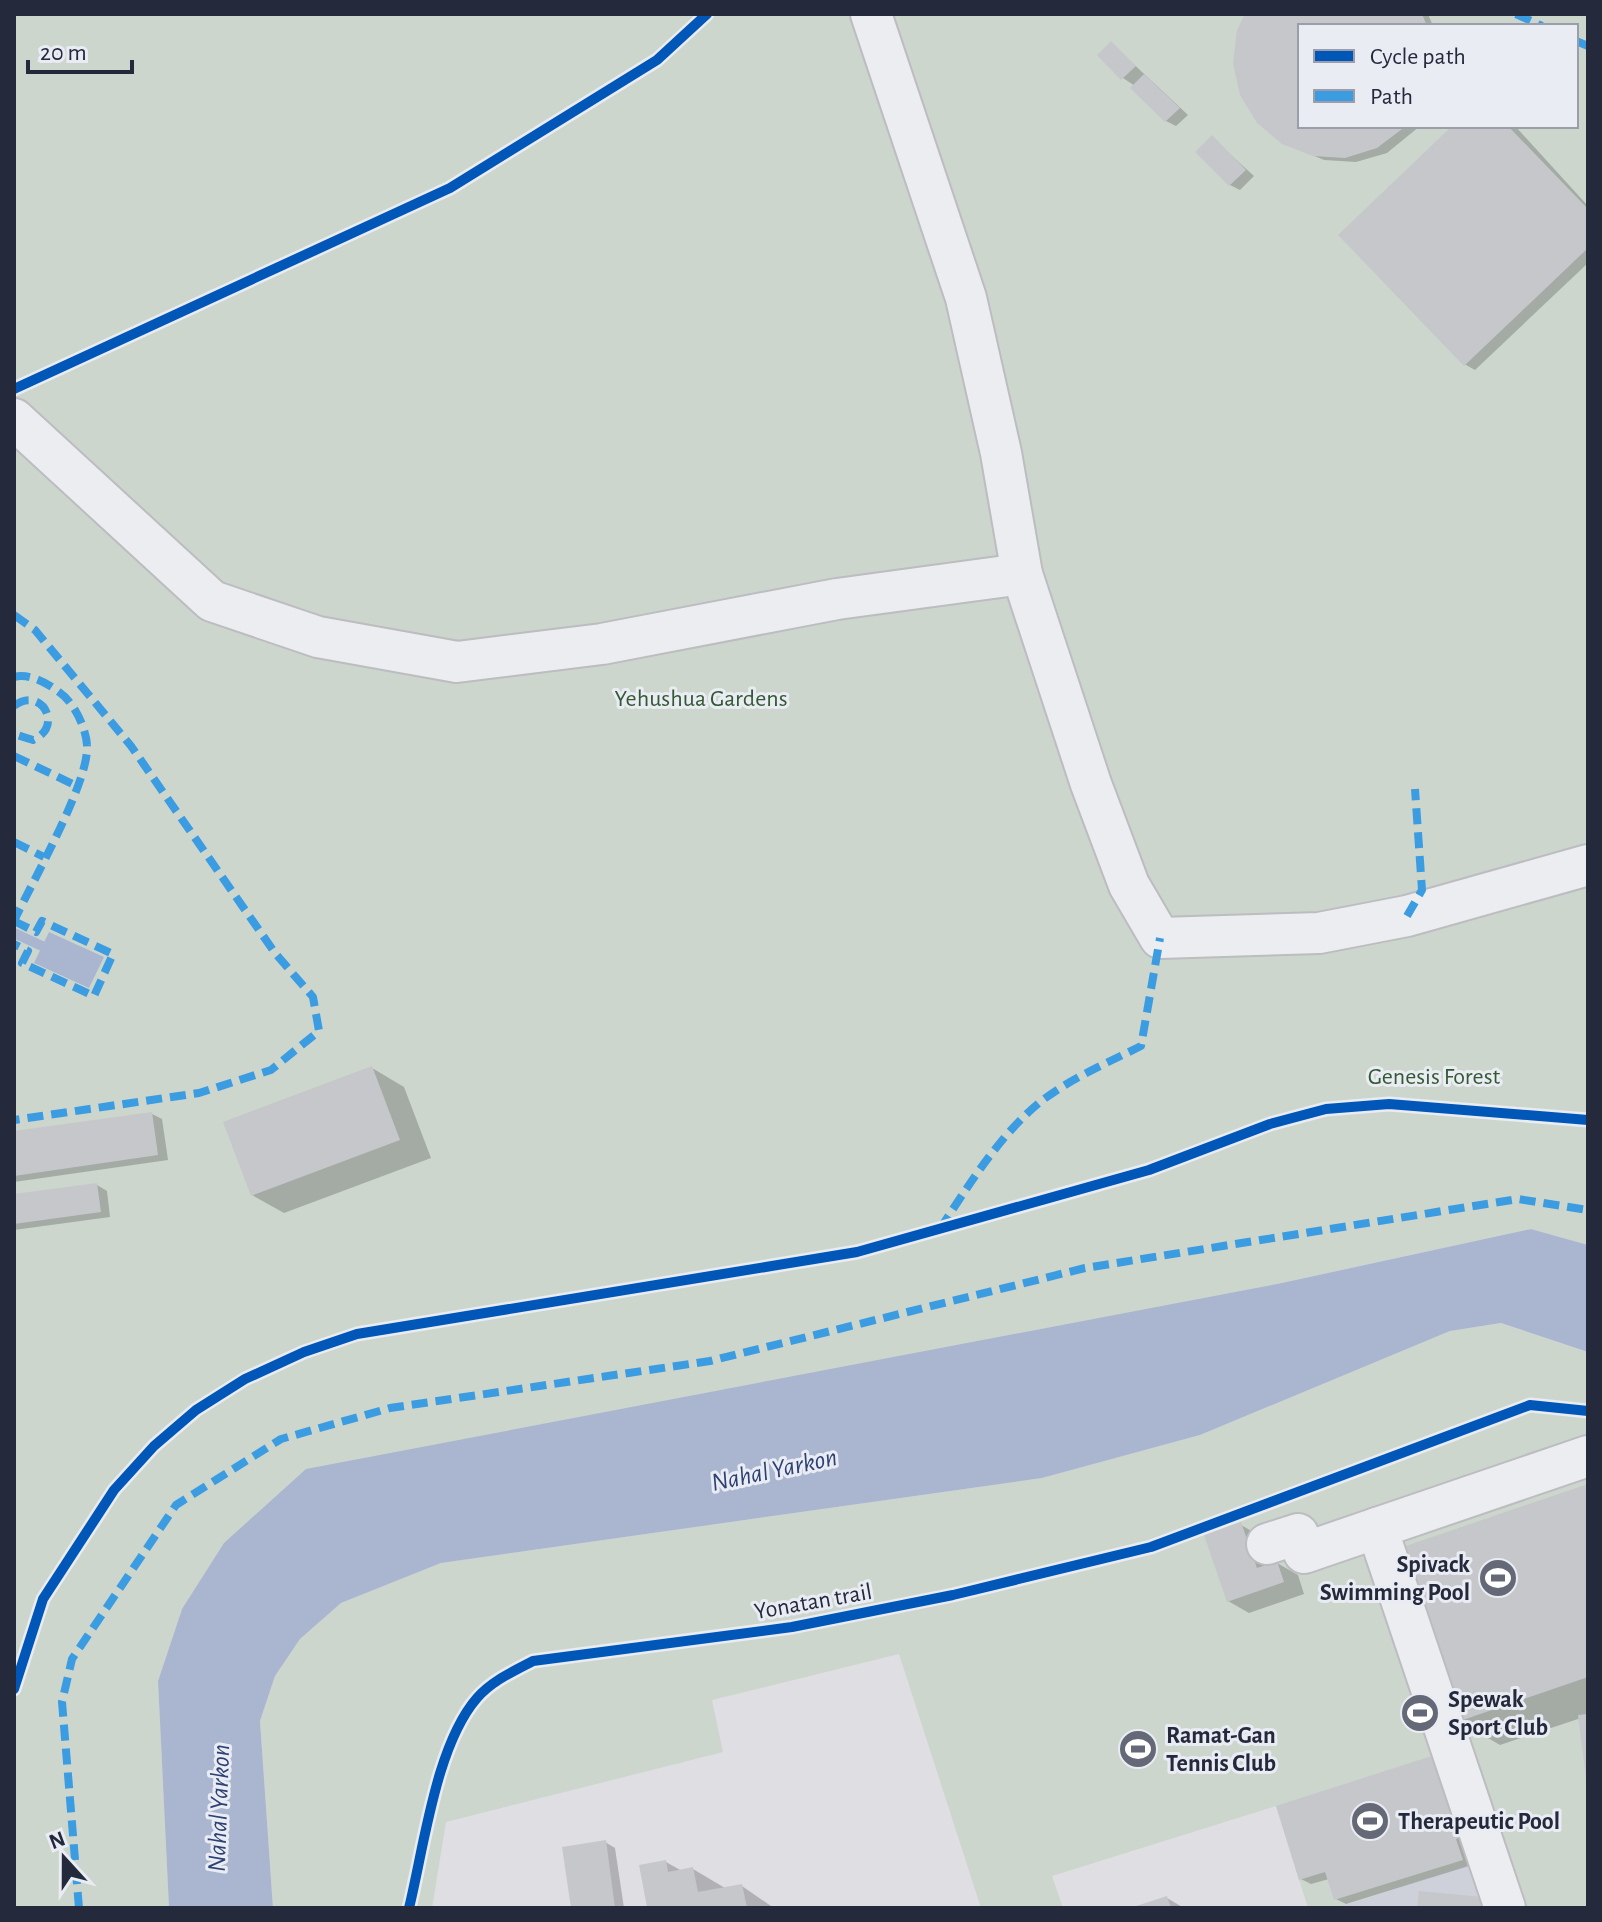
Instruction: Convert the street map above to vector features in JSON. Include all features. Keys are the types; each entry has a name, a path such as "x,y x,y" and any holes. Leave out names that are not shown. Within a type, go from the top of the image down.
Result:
{"lane":[{"path":"871,14 966,298 1001,453 1022,574 1129,885 1160,938 1319,933 1407,916 1588,865"},
{"path":"14,419 212,601 318,637 457,662 602,644 837,599 1022,574"},
{"path":"1267,1544 1298,1534 1304,1553 1588,1456"},
{"path":"1377,1528 1505,1908"}],"shaded area":[{"path":"1480,1861 1496,1908 1336,1908"}],"green space":[{"name":"Yehushua Gardens","path":"14,14 1588,14 1588,1245 1531,1229 1277,1284 182,1609 158,1681 169,1908 14,1908"},
{"path":"1501,1323 1588,1352 1588,1908 1496,1908 1480,1861 1336,1908 1308,1908 1276,1806 1052,1876 1063,1908 981,1908 899,1654 712,1700 723,1752 446,1822 432,1908 273,1908 260,1721 275,1676 300,1639 341,1603 441,1563 1042,1478 1200,1435 1450,1331"}],"water":[{"path":"49,932 104,957 89,988 34,963"},
{"name":"Nahal Yarkon","path":"1531,1229 1588,1245 1588,1352 1501,1323 1450,1331 1200,1435 1042,1478 441,1563 341,1603 300,1639 275,1676 260,1721 273,1908 169,1908 158,1681 182,1609 224,1543 306,1469 1277,1284"}],"building":[{"path":"1245,14 1422,14 1426,24 1298,24 1298,128 1403,128 1377,148 1345,158 1313,156 1282,144 1257,123 1240,95 1233,63 1237,30"},
{"path":"1111,41 1136,66 1121,80 1097,55"},
{"path":"1144,74 1180,108 1165,122 1130,88"},
{"path":"1450,128 1510,128 1588,209 1588,248 1464,366 1338,235"},
{"path":"1212,135 1246,170 1229,186 1195,152"},
{"path":"372,1066 400,1140 251,1196 223,1122"},
{"path":"152,1112 158,1155 14,1176 14,1131"},
{"path":"97,1183 101,1212 14,1224 14,1194"},
{"name":"Spivack Swimming Pool","path":"1588,1484 1588,1677 1457,1722 1397,1549"},
{"path":"1241,1522 1257,1568 1277,1561 1284,1582 1227,1602 1204,1535"},
{"path":"1588,1714 1588,1778 1586,1778 1578,1715"},
{"name":"Therapeutic Pool","path":"1438,1754 1464,1836 1456,1839 1463,1860 1334,1900 1325,1872 1299,1880 1276,1806"},
{"path":"606,1840 615,1908 571,1908 562,1847"},
{"path":"666,1860 668,1872 693,1867 698,1892 742,1884 747,1908 647,1907 639,1865"},
{"path":"1419,1891 1493,1898 1492,1908 1417,1908"},
{"path":"1167,1896 1171,1908 1133,1908 1133,1907"}],"waterway":[{"path":"14,933 42,946"}],"marked path":[{"path":"1516,14 1538,24"},
{"path":"1578,42 1588,46"},
{"path":"14,615 35,630 131,746 275,953 313,997 319,1031 271,1070 199,1093 14,1120"},
{"path":"14,677 26,676 38,680 64,696 78,716 87,745 70,807 14,921"},
{"path":"14,706 32,700 40,704 48,718 42,734 33,740 14,734"},
{"path":"14,756 77,786"},
{"path":"1407,916 1422,890 1415,789"},
{"path":"14,842 44,857"},
{"path":"14,921 36,932 42,921 113,954 94,996 22,963 28,951 14,944"},
{"path":"940,1229 985,1162 1024,1116 1063,1086 1141,1046 1160,938"},
{"path":"79,1908 62,1702 72,1659 176,1505 281,1439 390,1408 710,1361 1085,1268 1518,1199 1588,1210"}],"cycle path":[{"path":"14,389 450,188 657,60 707,14"},
{"path":"14,1689 43,1599 114,1490 154,1446 196,1410 245,1379 304,1352 357,1334 857,1252 1149,1170 1270,1124 1326,1109 1389,1104 1588,1120"},
{"name":"Yonatan trail","path":"409,1908 441,1769 463,1718 489,1687 533,1661 792,1627 953,1595 1151,1547 1530,1405 1588,1411"}],"place":[{"name":"Spivack Swimming Pool","path":"1498,1578"},
{"name":"Spewak Sport Club","path":"1420,1713"},
{"name":"Ramat-Gan Tennis Club","path":"1138,1749"},
{"name":"Therapeutic Pool","path":"1370,1821"}],"park label":[{"name":"Genesis Forest","path":"1434,1076"}]}
